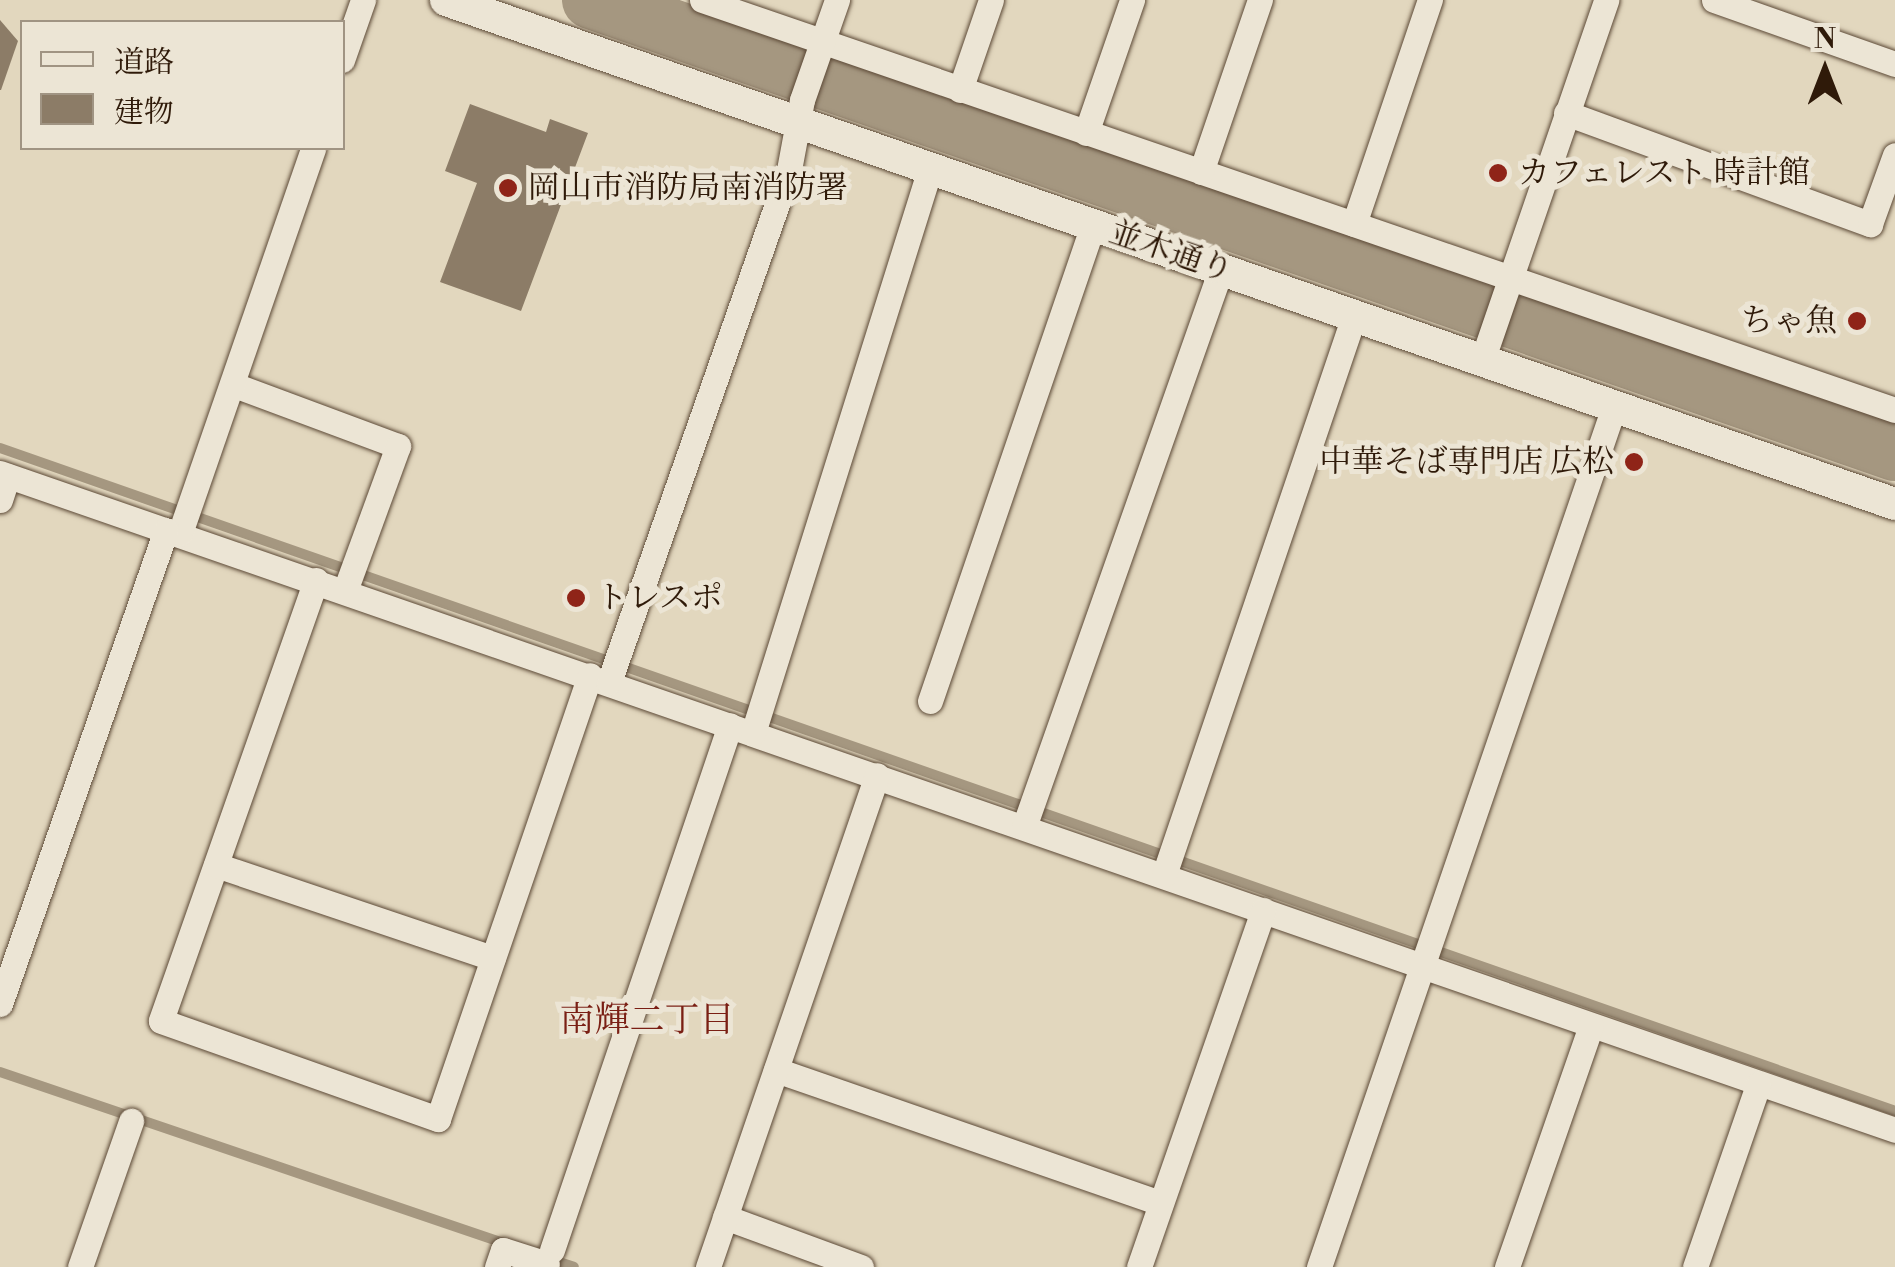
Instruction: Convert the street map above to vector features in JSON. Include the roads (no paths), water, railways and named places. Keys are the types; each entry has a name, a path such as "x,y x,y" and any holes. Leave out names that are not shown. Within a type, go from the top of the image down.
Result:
{"street":[{"path":"345,51 363,0"},
{"name":"並木通り","path":"446,0 799,111 930,169 1354,316 1486,348 1614,406 1895,504"},
{"path":"702,0 820,48 960,90 1354,224 1507,284 1895,410"},
{"path":"316,580 162,1021 438,1119 493,958 608,670 789,170 799,111 837,0"},
{"path":"960,90 992,0"},
{"path":"1086,133 1132,0"},
{"path":"1201,172 1260,0"},
{"path":"1354,224 1430,0"},
{"path":"1486,348 1606,0"},
{"path":"1714,0 1895,64"},
{"path":"1566,113 1870,224 1895,155"},
{"path":"0,1004 234,386 312,150"},
{"path":"497,1267 503,1250 550,1257 750,721 930,169"},
{"path":"930,702 1093,224"},
{"path":"1029,814 1221,269"},
{"path":"1168,862 1354,316"},
{"path":"234,386 398,446 350,578"},
{"path":"1319,1267 1614,406"},
{"path":"3,483 180,523 316,580 350,578 750,721 877,775 1029,814 1168,862 1263,910 1426,951 1591,1026 1895,1130"},
{"path":"708,1267 877,775"},
{"path":"216,864 493,958"},
{"path":"1139,1267 1263,910"},
{"path":"1508,1267 1591,1026"},
{"path":"776,1070 1161,1203"},
{"path":"1695,1267 1758,1085"},
{"path":"80,1267 131,1120"},
{"path":"726,1217 861,1267"}],"waterway":[{"path":"591,0 1895,452"},
{"path":"0,448 1895,1111"},
{"path":"0,1072 506,1244"},
{"path":"550,1259 574,1267"}],"place":[{"name":"カフェレスト 時計館","path":"1498,173"},
{"name":"岡山市消防局南消防署","path":"508,188"},
{"name":"ちゃ魚","path":"1857,321"},
{"name":"中華そば専門店 広松","path":"1634,462"},
{"name":"トレスポ","path":"576,598"}],"district":[{"name":"南輝二丁目","path":"647,1021"}]}
